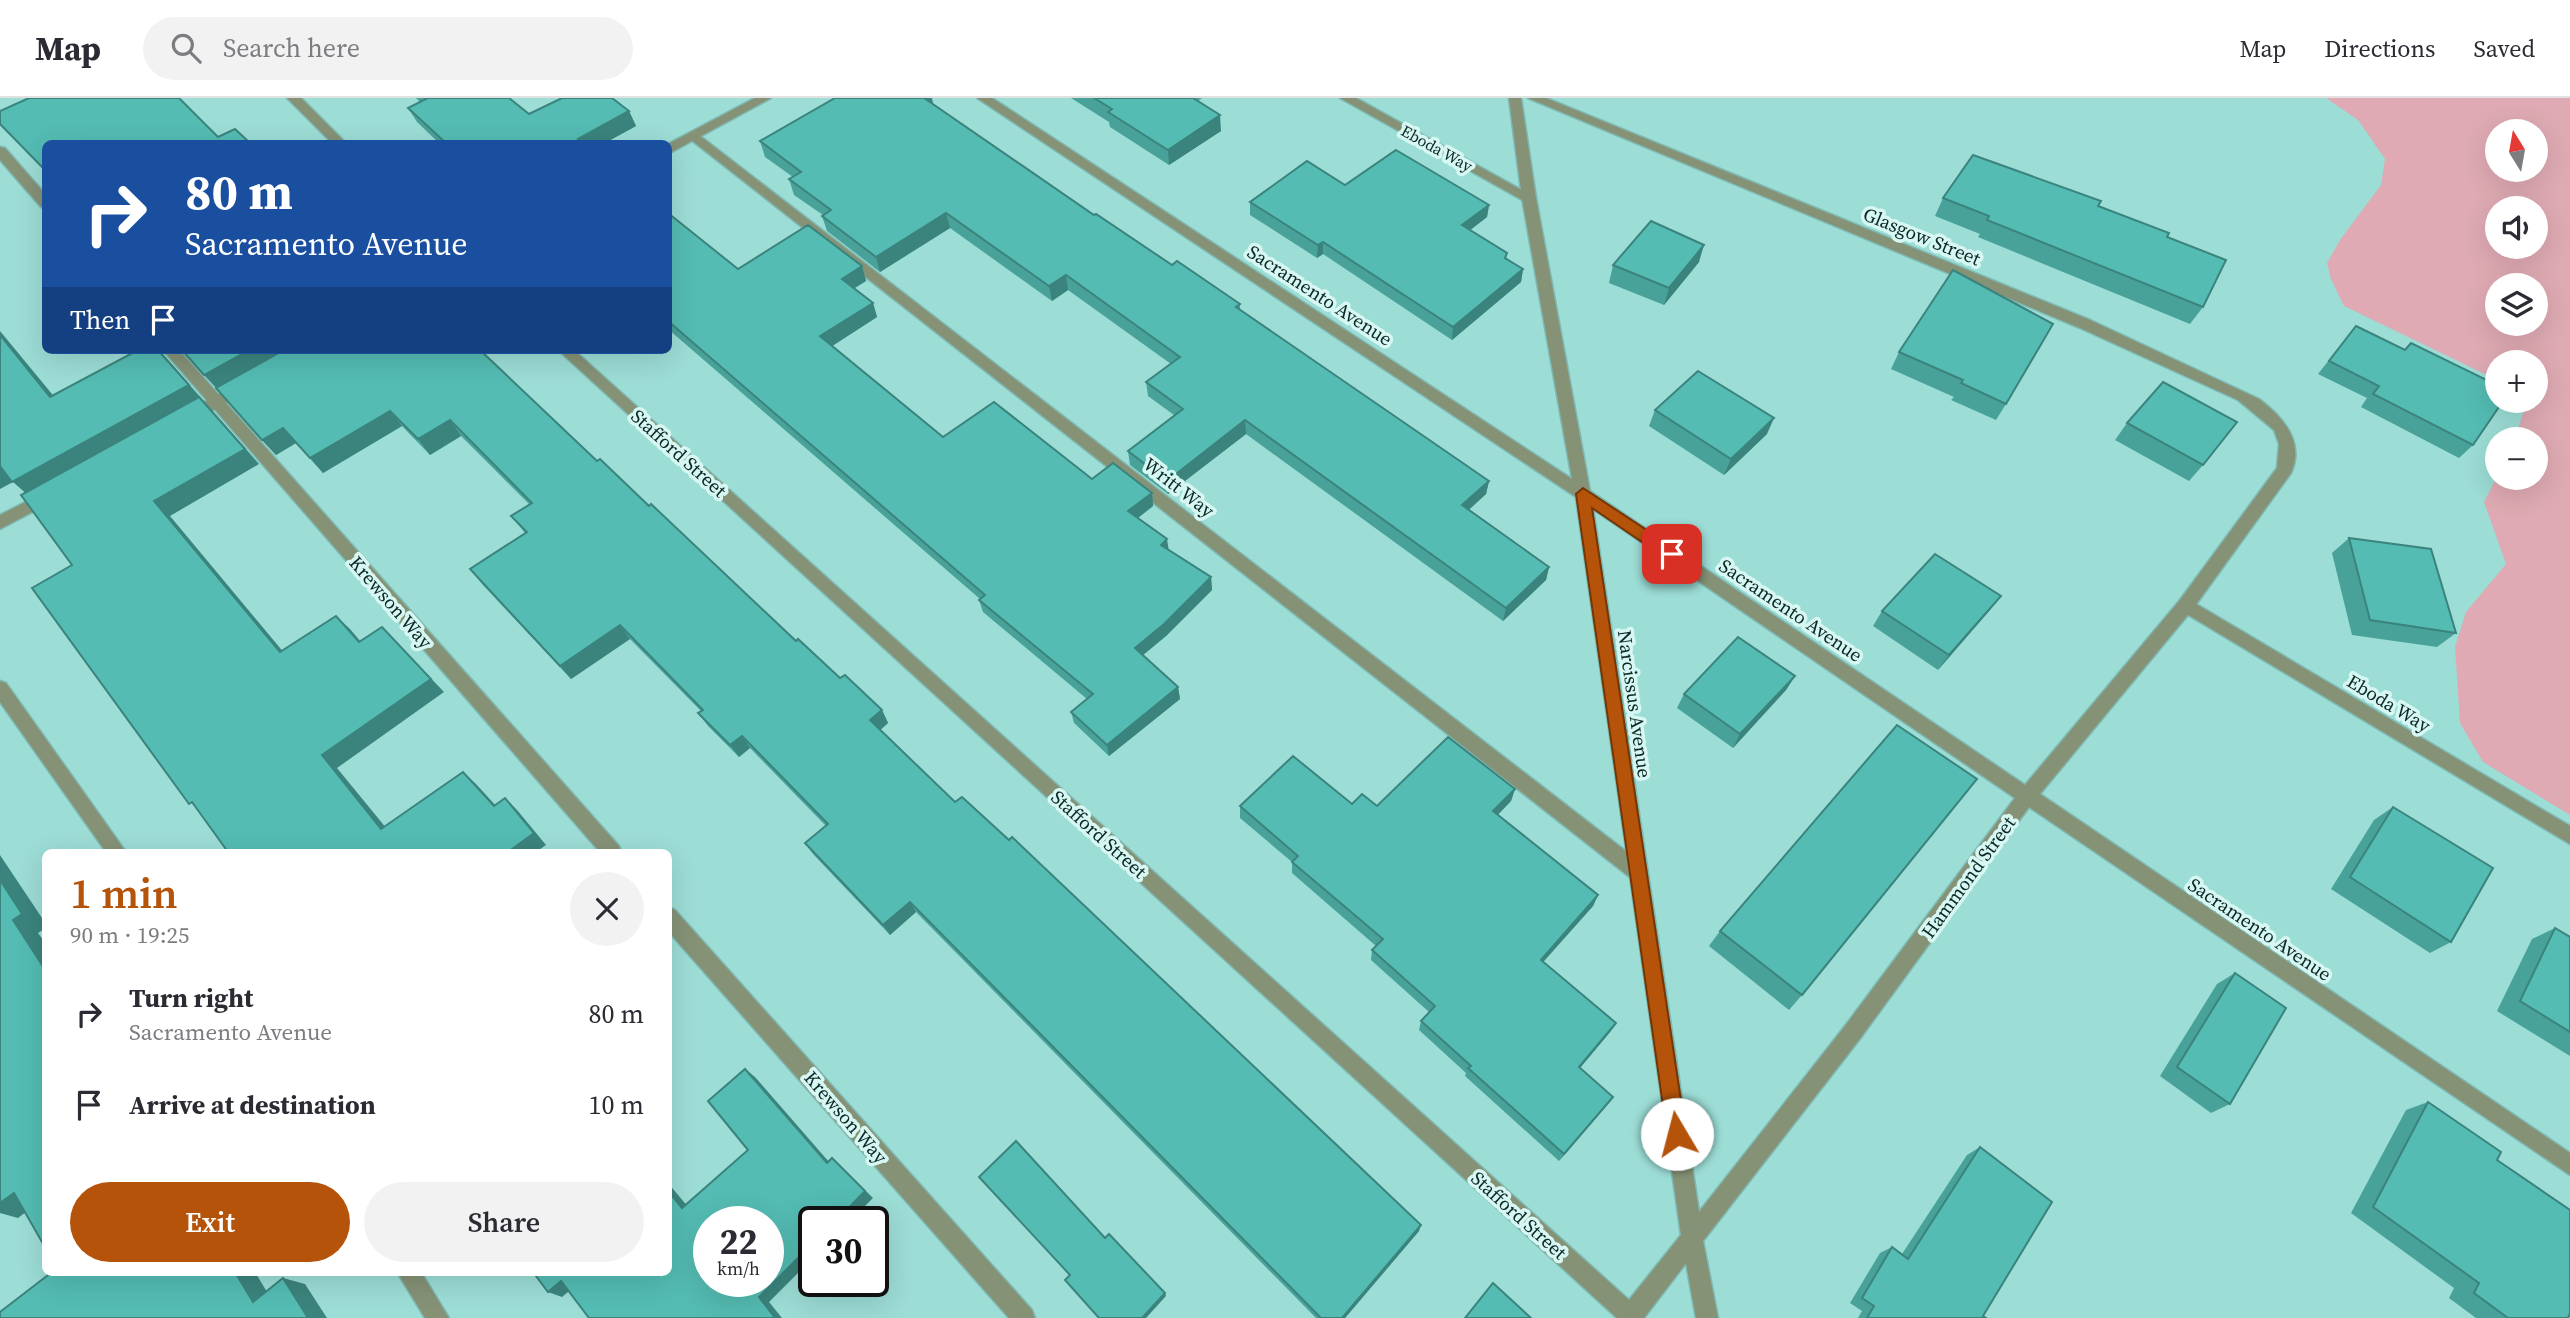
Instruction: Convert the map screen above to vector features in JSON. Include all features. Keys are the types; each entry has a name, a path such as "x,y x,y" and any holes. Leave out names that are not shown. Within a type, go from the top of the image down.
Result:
{"street":[{"path":"293,98 337,140"},
{"path":"672,148 765,98"},
{"name":"Sacramento Avenue","path":"983,98 1583,494 2570,1165"},
{"name":"Eboda Way","path":"1346,98 1529,198"},
{"name":"Narcissus Avenue","path":"1515,98 1529,198 1583,494 1692,1239 1707,1318"},
{"name":"Glasgow Street","path":"1534,98 2085,324 2243,396 2266,412 2284,432"},
{"name":"Writt Way","path":"695,136 1638,872"},
{"path":"0,151 42,199"},
{"name":"Krewson Way","path":"173,354 609,849"},
{"name":"Stafford Street","path":"569,354 1631,1317"},
{"path":"179,423 261,376"},
{"name":"Hammond Street","path":"1631,1317 1852,1033 2027,796 2186,606 2285,469 2290,449 2284,432"},
{"path":"0,523 60,490"},
{"name":"Eboda Way","path":"2186,606 2570,836"},
{"path":"0,688 115,849"},
{"name":"Krewson Way","path":"672,921 1024,1318"},
{"path":"411,1276 438,1318"}],"shaded area":[{"path":"2326,98 2570,98 2570,815 2483,762 2460,723 2455,647 2466,612 2506,564 2484,502 2490,490 2548,490 2548,427 2519,427 2523,413 2548,413 2548,350 2485,350 2485,374 2344,306 2331,279 2327,263 2340,240 2381,185 2385,159 2358,120"}],"building":[{"path":"29,98 179,98 218,137 235,129 247,140 42,140 42,167 0,124 0,111"},
{"path":"424,98 509,98 529,114 562,98 612,98 629,111 579,140 443,140 408,108 426,99"},
{"path":"835,98 924,98 1094,215 1172,265 1177,261 1240,304 1236,307 1489,481 1462,505 1549,567 1506,608 1245,420 1167,481 1128,451 1183,409 1146,382 1180,357 1066,275 1049,286 946,213 876,257 822,216 831,210 789,179 801,172 760,141"},
{"path":"1094,98 1193,98 1220,115 1168,150 1108,112 1112,109"},
{"path":"1396,150 1489,205 1462,225 1507,253 1505,258 1523,269 1453,327 1323,242 1318,245 1250,202 1307,161 1345,185"},
{"path":"1973,155 2101,201 2098,206 2169,233 2167,237 2226,260 2203,307 1987,220 1989,216 1943,198"},
{"path":"672,216 738,269 808,225 862,266 842,279 873,303 820,336 943,437 994,402 1092,479 1113,463 1152,493 1128,511 1167,539 1161,545 1211,577 1164,624 1135,648 1178,687 1107,745 1071,712 1093,694 979,600 985,595 672,324"},
{"path":"1651,221 1704,245 1669,288 1613,265"},
{"path":"1953,270 2053,324 2006,404 1961,383 1963,380 1899,352"},
{"path":"2356,326 2405,350 2411,343 2485,379 2485,413 2495,413 2473,445 2373,394 2379,386 2329,361"},
{"path":"0,335 50,397 131,354 162,354 189,385 12,482 0,466"},
{"path":"186,354 242,354 204,375"},
{"path":"277,354 484,354 597,461 600,459 649,506 651,504 796,641 798,639 840,678 845,675 882,710 870,720 955,802 962,797 1009,840 1012,837 1421,1225 1342,1318 1321,1318 910,902 883,925 805,843 828,824 742,736 730,745 698,713 703,710 620,625 560,666 470,569 527,532 511,516 532,503 450,420 418,439 390,411 310,458 283,428 262,440 216,388"},
{"path":"1698,371 1774,418 1731,459 1655,410"},
{"path":"2163,382 2237,422 2203,465 2127,423"},
{"path":"199,397 245,449 154,501 280,652 336,616 359,642 382,627 431,679 322,755 381,829 463,772 494,806 505,798 534,833 512,849 226,849 192,802 189,804 32,588 72,565 21,495"},
{"path":"2349,538 2431,549 2456,633 2370,620"},
{"path":"1935,554 2001,596 1949,655 1882,611"},
{"path":"1738,637 1795,676 1740,734 1684,694"},
{"path":"1897,725 1977,779 1802,995 1720,931"},
{"path":"1448,737 1515,789 1493,811 1598,895 1541,960 1616,1023 1579,1067 1613,1097 1564,1154 1468,1068 1471,1066 1421,1021 1435,1006 1372,950 1383,939 1292,862 1298,856 1240,806 1293,756 1352,804 1362,794 1377,806"},
{"path":"2393,807 2493,868 2451,942 2350,877"},
{"path":"0,880 22,914 13,920 42,965 42,1242 14,1193 0,1203"},
{"path":"2555,928 2570,937 2570,1032 2520,1001"},
{"path":"2235,973 2286,1008 2230,1104 2177,1067"},
{"path":"745,1069 827,1163 832,1158 865,1191 850,1206 798,1206 798,1258 784,1272 784,1206 693,1206 693,1297 759,1297 775,1318 589,1318 561,1281 548,1292 536,1276 672,1276 672,1196 682,1208 748,1150 708,1101"},
{"path":"2428,1102 2501,1152 2497,1160 2570,1210 2568,1318 2508,1318 2474,1293 2479,1283 2373,1207"},
{"path":"1016,1141 1105,1238 1109,1234 1165,1293 1142,1318 1099,1318 1065,1280 1070,1275 979,1177"},
{"path":"1980,1147 2052,1202 1983,1316 1986,1318 1867,1318 1874,1306 1862,1298 1892,1247 1908,1259"},
{"path":"47,1276 237,1276 253,1302 283,1278 308,1318 0,1318 0,1312"},
{"path":"1493,1283 1531,1318 1465,1318"}],"route":[{"path":"1672,554 1583,494 1677,1134"}]}
